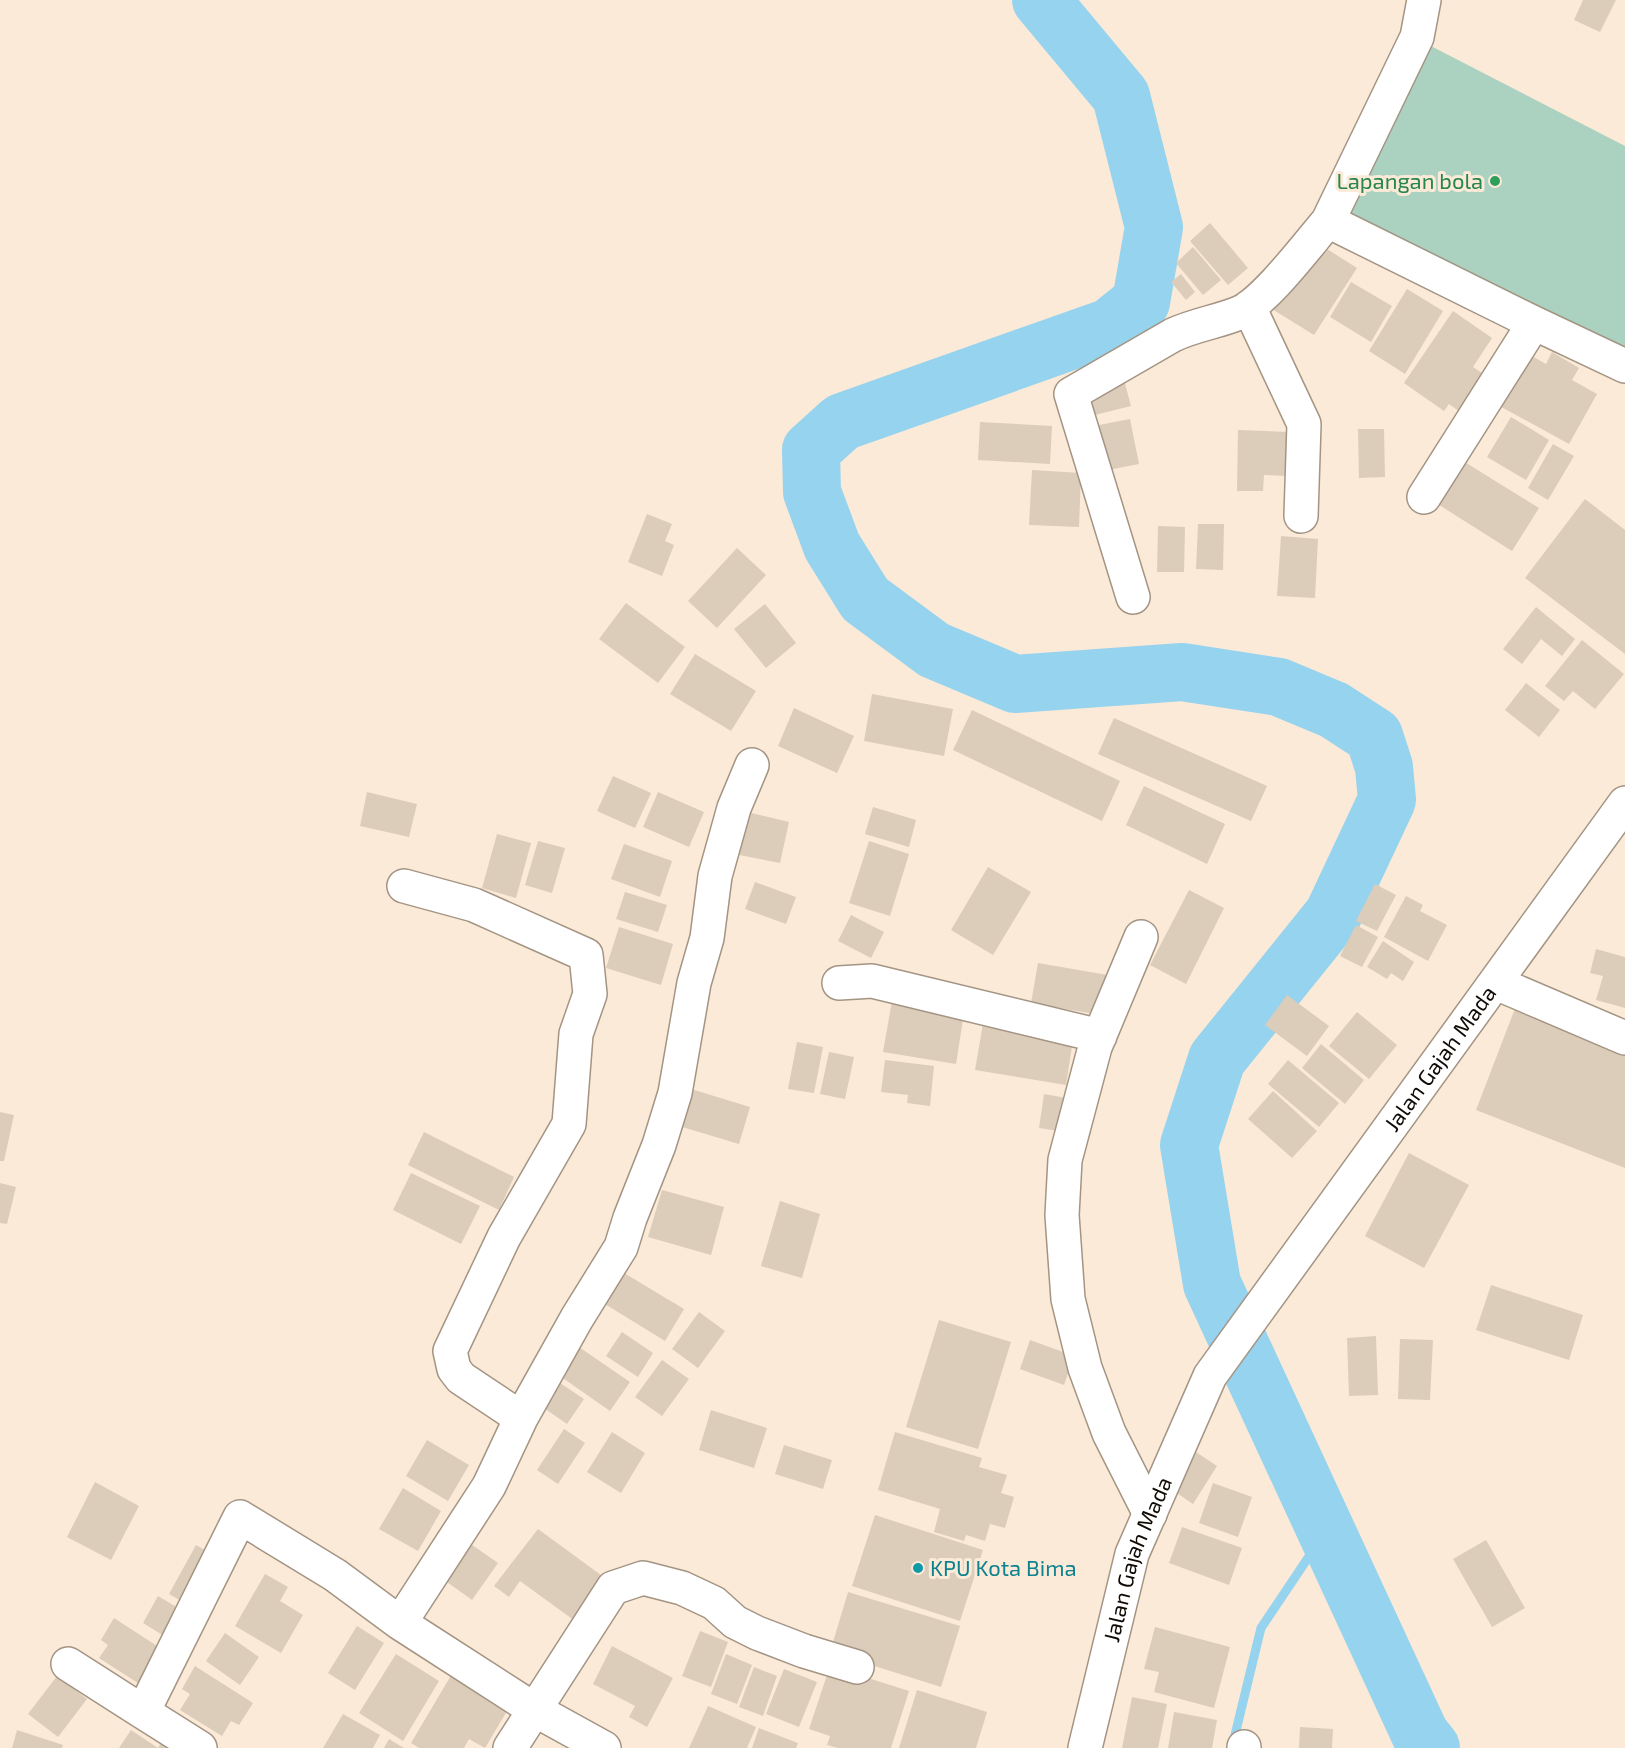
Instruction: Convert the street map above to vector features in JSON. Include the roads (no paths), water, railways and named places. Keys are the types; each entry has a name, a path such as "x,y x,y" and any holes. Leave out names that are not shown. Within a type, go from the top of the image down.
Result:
{"street":[{"path":"1133,597 1071,394 1173,335 1188,328 1240,313 1273,285 1328,221 1417,37 1424,0"},
{"path":"1328,221 1534,324 1625,366"},
{"path":"1249,306 1304,424 1301,516"},
{"path":"1424,497 1534,324"},
{"path":"400,1623 489,1486 520,1418 621,1247 675,1093 693,983 707,938 715,876 734,808 752,765"},
{"name":"Jalan Gajah Mada","path":"1085,1748 1132,1554 1210,1376 1625,803"},
{"path":"404,886 474,904 586,955 590,994 576,1034 569,1124 504,1237 450,1351 454,1370 461,1378 520,1418"},
{"path":"1141,937 1095,1047 1065,1160 1062,1215 1068,1299 1085,1368 1109,1433 1150,1514"},
{"path":"839,983 872,981 1100,1036"},
{"path":"1496,983 1625,1038"},
{"path":"144,1712 240,1517 335,1575 400,1623 535,1710 604,1748"},
{"path":"510,1748 613,1588 644,1578 682,1588 714,1603 735,1622 757,1633 804,1651 857,1667"},
{"path":"68,1664 200,1748"}],"waterway":[{"path":"1041,0 1121,96 1154,227 1141,302 1110,327 842,422 811,450 812,492 832,546 865,599 934,650 1015,684 1182,672 1279,687 1334,710 1374,736 1384,767 1387,800 1333,915 1217,1059 1189,1145 1212,1284 1420,1734 1431,1748"},
{"path":"1233,1743 1261,1628 1326,1531"}],"place":[{"name":"Lapangan bola","path":"1495,181"},
{"name":"KPU Kota Bima","path":"918,1568"}]}
